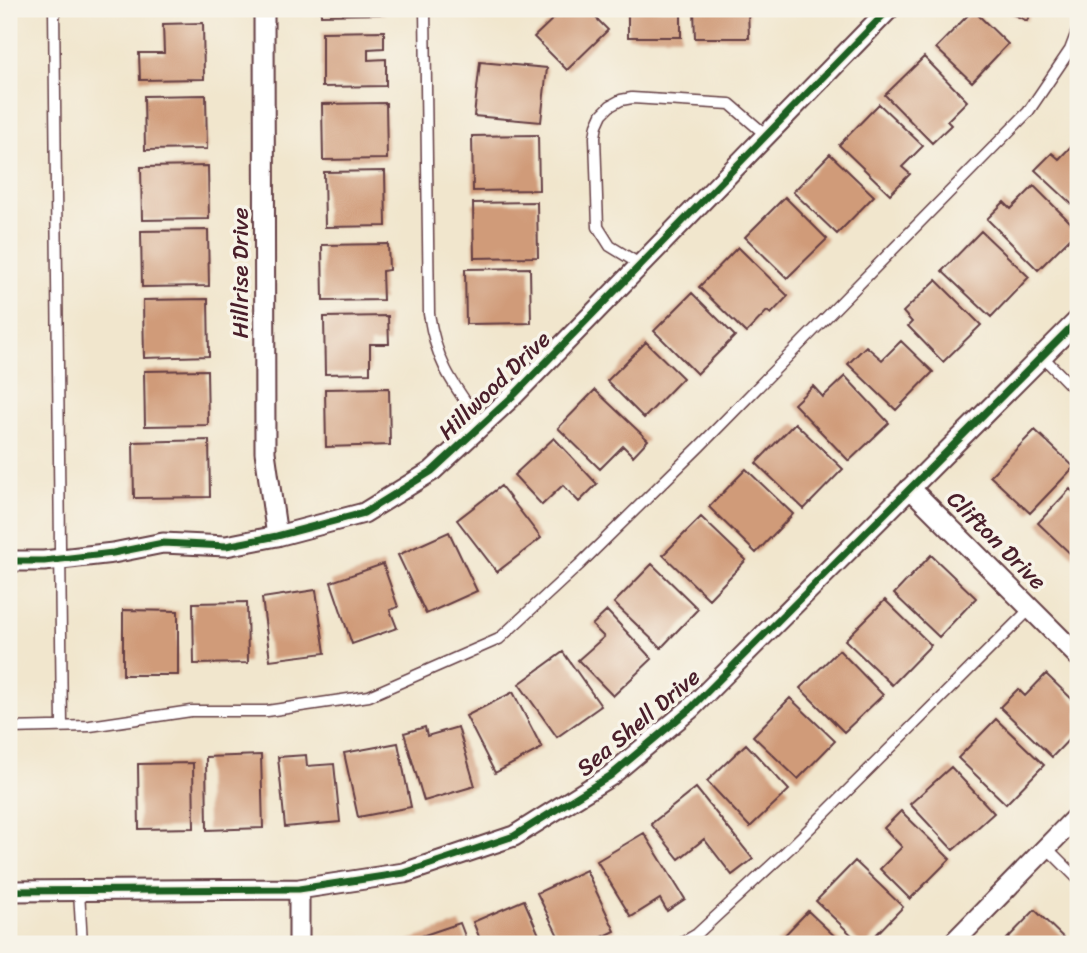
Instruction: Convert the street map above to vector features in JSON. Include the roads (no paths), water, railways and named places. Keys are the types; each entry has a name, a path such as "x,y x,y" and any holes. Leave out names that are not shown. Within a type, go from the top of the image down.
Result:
{"street":[{"name":"Hillrise Drive","path":"264,9 265,452 277,536"},
{"name":"Hillwood Drive","path":"9,561 60,559 163,543 226,546 277,536 364,513 432,471 482,425 641,265 889,9"},
{"name":"Sea Shell Drive","path":"9,891 299,889 404,873 514,836 610,776 690,709 1078,320"},
{"name":"Clifton Drive","path":"910,488 1078,656"},
{"path":"952,944 1078,815"},
{"path":"299,889 299,944"}],"lane":[{"path":"54,9 62,726"},
{"path":"425,9 429,314 434,343 447,376 482,425"},
{"path":"9,728 90,726 191,711 267,711 369,696 499,639 699,447 1028,112 1070,51 1078,29"},
{"path":"641,265 610,246 598,227 595,137 602,114 621,100 632,98 730,104 767,136"},
{"path":"1042,356 1078,393"},
{"path":"680,944 696,934 790,848 1031,608"},
{"path":"1046,847 1078,879"},
{"path":"79,891 82,944"}]}
